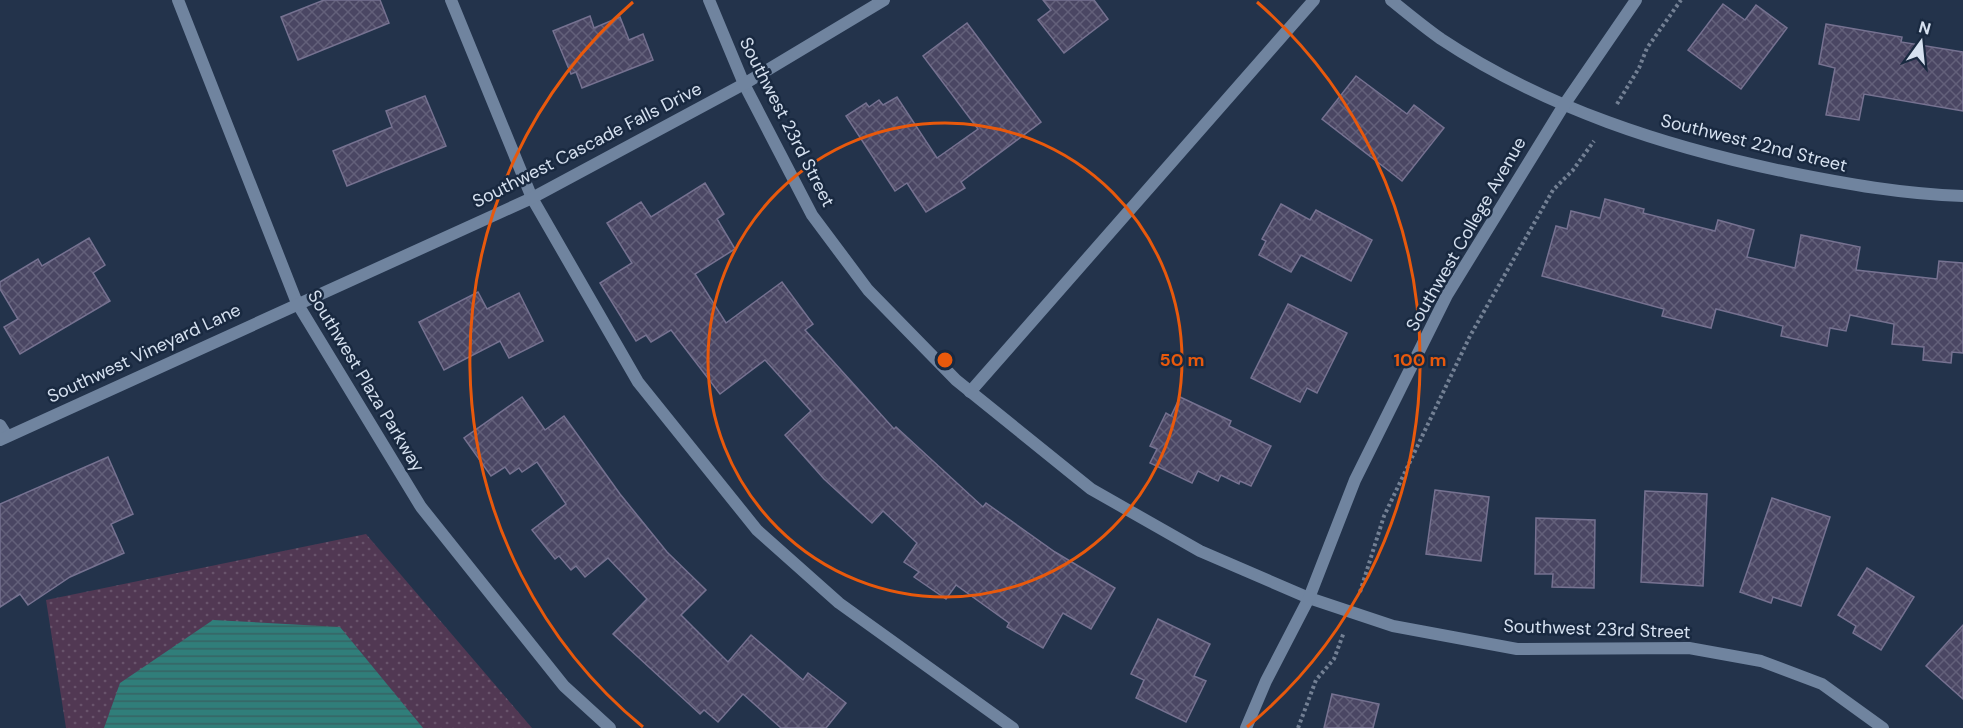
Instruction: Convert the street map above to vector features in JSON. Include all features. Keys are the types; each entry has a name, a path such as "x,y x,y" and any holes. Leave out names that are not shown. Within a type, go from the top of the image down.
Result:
{"street":[{"name":"Southwest Plaza Parkway","path":"178,0 297,303 421,507 564,686 610,728"},
{"path":"451,0 532,198 638,382 757,530 839,603 1013,728"},
{"name":"Southwest 23rd Street","path":"710,0 744,84 819,224 868,290 970,393 1091,489 1200,550 1309,598 1393,626 1517,649 1689,648 1761,661 1822,684 1883,728"},
{"name":"Southwest Cascade Falls Drive","path":"297,303 532,198 744,84 884,0"},
{"path":"970,393 1314,0"},
{"name":"Southwest 22nd Street","path":"1391,0 1441,39 1520,85 1606,122 1687,148 1763,167 1916,194 1963,196"},
{"name":"Southwest College Avenue","path":"1246,728 1266,681 1309,598 1355,480 1447,295 1564,105 1636,0"},
{"name":"Southwest Vineyard Lane","path":"0,424 3,438 297,303"}],"path":[{"path":"1298,728 1316,680 1334,658 1368,572 1384,516 1470,336 1553,190 1573,170 1606,122 1639,68 1647,48 1681,0"}],"shaded area":[{"path":"366,534 532,728 66,728 46,600"},
{"path":"213,620 340,627 423,728 104,728 120,683"}],"building":[{"path":"324,0 380,0 389,23 298,60 281,17"},
{"path":"1043,0 1094,0 1108,19 1064,53 1038,20 1051,10"},
{"path":"1723,4 1745,20 1756,5 1787,28 1741,89 1688,50"},
{"path":"590,16 594,28 620,17 629,40 643,34 653,60 582,88 576,72 571,74 553,31"},
{"path":"967,23 1041,122 961,182 965,188 926,212 907,183 895,191 846,116 866,103 869,107 879,100 883,105 897,97 937,158 978,129 923,56"},
{"path":"1826,24 1902,37 1901,42 1963,52 1963,111 1864,94 1859,120 1826,115 1835,68 1819,64"},
{"path":"1356,76 1407,114 1414,105 1444,128 1402,181 1322,119"},
{"path":"425,96 446,146 347,186 333,151 392,127 386,111"},
{"path":"705,183 724,214 717,219 735,249 695,274 726,323 782,282 813,324 805,330 894,429 896,427 983,507 986,503 1055,552 1115,588 1091,629 1063,613 1043,648 1007,627 1009,623 956,585 946,599 914,577 919,572 904,562 917,543 883,511 872,523 824,479 785,435 811,411 765,360 720,394 671,330 651,342 646,335 636,341 600,283 632,263 607,223 641,202 651,217"},
{"path":"1605,199 1644,209 1643,213 1715,231 1718,220 1754,230 1747,257 1795,268 1801,235 1860,247 1856,270 1937,279 1939,261 1963,263 1963,353 1952,352 1951,363 1923,360 1924,347 1892,344 1894,324 1850,315 1846,331 1830,328 1827,346 1781,336 1783,326 1716,309 1711,328 1662,316 1664,309 1542,276 1556,226 1567,229 1571,211 1600,218"},
{"path":"1281,204 1310,220 1316,210 1372,240 1351,281 1301,255 1291,272 1259,255 1266,241 1262,239"},
{"path":"89,238 105,265 93,273 110,301 20,354 4,327 18,319 0,289 0,282 38,259 42,266"},
{"path":"478,292 487,309 519,293 543,341 509,358 500,341 444,370 419,322"},
{"path":"1288,304 1347,333 1317,393 1307,388 1300,402 1251,378"},
{"path":"522,397 545,430 564,416 620,494 667,552 706,590 681,615 728,662 751,635 803,680 808,673 846,703 826,728 781,728 743,694 718,722 704,710 700,714 613,634 647,599 608,558 585,577 576,566 571,570 559,556 555,559 532,530 566,504 537,462 522,472 519,468 510,474 505,467 491,476 464,438"},
{"path":"1180,397 1231,421 1229,426 1271,446 1251,486 1240,481 1239,484 1221,475 1218,481 1198,471 1192,483 1150,463 1157,449 1150,446 1166,413 1171,416"},
{"path":"108,457 133,514 111,524 124,553 70,577 28,605 20,594 0,607 0,504"},
{"path":"1435,490 1489,497 1481,561 1426,554"},
{"path":"1645,491 1707,494 1703,586 1641,582"},
{"path":"1772,498 1830,517 1801,606 1773,597 1771,603 1740,592"},
{"path":"1536,518 1595,520 1594,588 1552,587 1553,574 1535,574"},
{"path":"1867,568 1914,597 1881,650 1853,633 1856,626 1838,615"},
{"path":"1158,619 1210,644 1194,676 1206,681 1186,722 1136,698 1144,680 1131,674"},
{"path":"1963,625 1963,699 1926,666"},
{"path":"1332,694 1379,704 1373,728 1324,728"}]}
